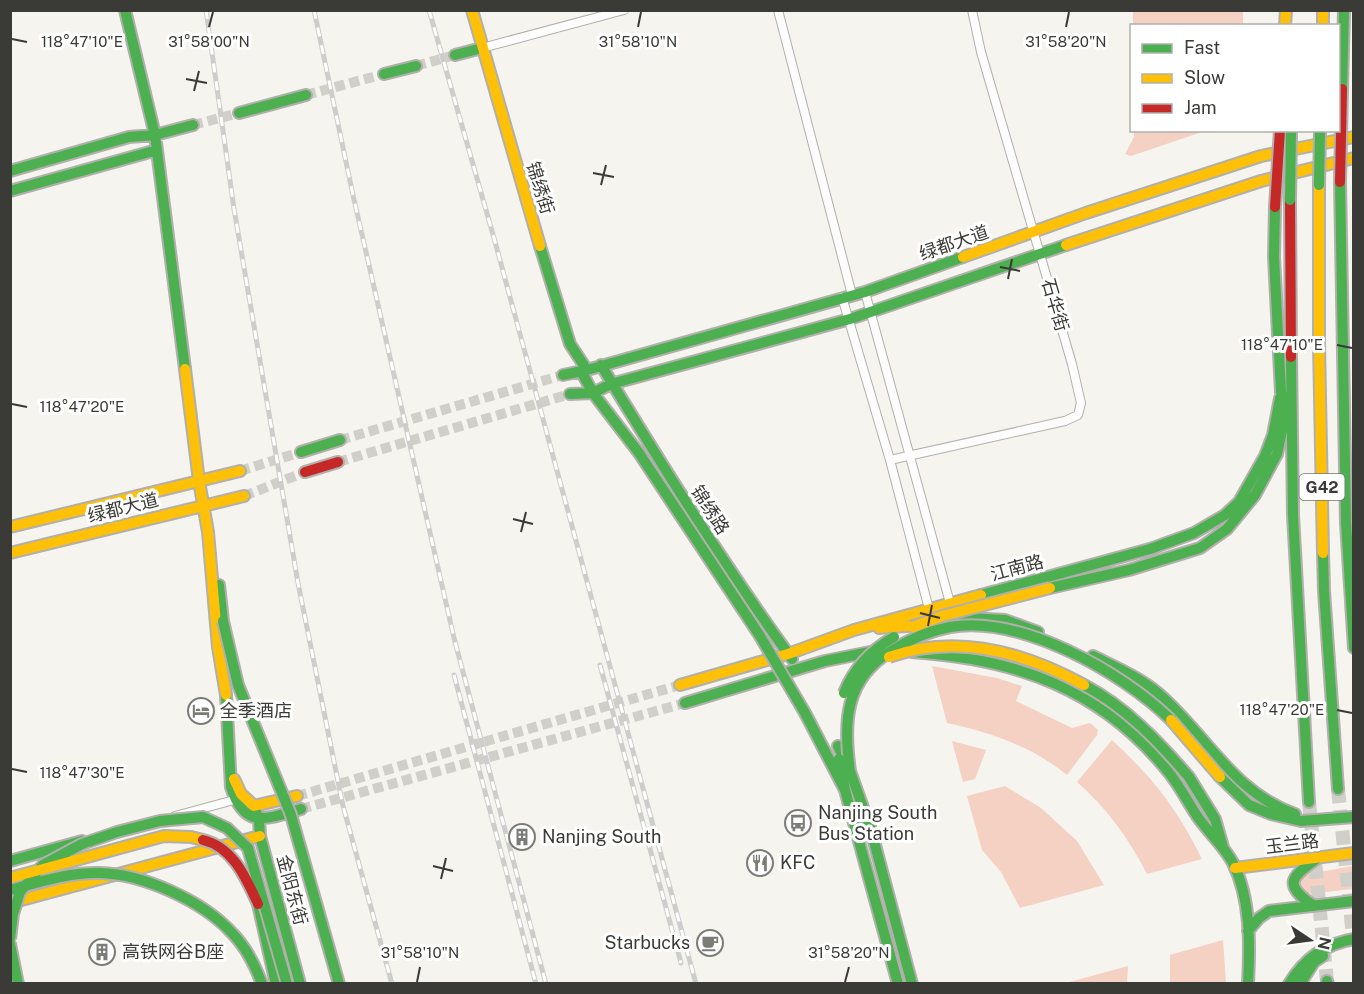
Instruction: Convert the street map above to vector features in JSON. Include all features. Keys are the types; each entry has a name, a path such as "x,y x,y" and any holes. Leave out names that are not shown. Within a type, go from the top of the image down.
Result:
{"main road":[{"path":"125,10 155,135 199,481 205,506 218,647 227,703 228,764 238,797 247,815 260,820 301,809"},
{"name":"锦绣街","path":"472,10 570,344 593,393 639,453 760,636 806,713 845,790"},
{"name":"G42","path":"1344,10 1340,182 1346,523 1353,648"},
{"path":"455,55 482,48"},
{"path":"384,74 416,66"},
{"path":"239,113 306,95"},
{"path":"10,171 129,137 155,135 193,125"},
{"path":"898,984 845,790 836,728 842,700 858,667 869,654 903,632 942,615 1129,570 1200,548 1227,529 1255,495 1277,454 1286,412 1281,392 1274,256 1280,132"},
{"path":"1291,132 1293,515 1309,802"},
{"name":"G42","path":"1320,132 1319,344 1324,591 1338,789"},
{"name":"绿都大道","path":"563,375 866,292 1086,213 1261,156 1353,137"},
{"path":"10,191 157,150"},
{"name":"绿都大道","path":"570,394 593,393 611,384 870,313 1040,253 1261,181 1353,158"},
{"name":"锦绣路","path":"601,365 704,531 799,667"},
{"name":"江南路","path":"680,685 788,654 854,630 1150,549 1197,531 1234,508 1263,463 1278,424 1281,392"},
{"path":"301,452 340,440"},
{"path":"305,472 338,462"},
{"name":"绿都大道","path":"10,527 240,471"},
{"name":"绿都大道","path":"10,553 244,496"},
{"path":"210,556 218,581 223,621 238,685 291,815 339,984"},
{"path":"1353,617 1353,632"},
{"path":"854,630 939,623 969,618 1005,620 1056,639 1139,680 1157,692 1190,723 1233,773 1254,793 1290,813 1331,819"},
{"path":"850,771 845,741 848,705 854,691 877,660 904,641 932,630 948,626 989,627 1010,630 1039,639 1076,654 1136,692 1163,714 1220,777 1249,805 1271,814 1301,821 1353,817"},
{"path":"877,660 924,647 945,646 1012,653 1073,678 1124,711 1155,739 1189,777 1215,819 1225,853"},
{"path":"685,703 799,667 852,654 879,651 947,653 1002,663 1068,688 1106,713 1143,745 1182,791 1203,825 1235,868 1245,898 1248,931 1248,984"},
{"path":"842,700 869,670"},
{"path":"838,746 850,771 871,830 912,984"},
{"path":"238,797 254,806 297,796"},
{"name":"金阳东街","path":"254,806 260,820 260,836 300,984"},
{"path":"10,860 160,821 203,817 227,828 248,848 287,984"},
{"path":"18,984 10,942 13,914 20,892 44,865 82,844 117,832"},
{"path":"10,878 164,836 192,837 213,842 234,860 244,874 258,904 276,984"},
{"path":"10,903 260,836"},
{"name":"玉兰路","path":"1235,868 1353,853"},
{"path":"1314,906 1298,897 1293,889 1292,881 1297,873 1319,857"},
{"path":"10,890 78,873 122,875 144,882 168,892 219,920 238,940 258,972 262,984"},
{"path":"1248,931 1259,918 1269,911 1353,901"},
{"path":"1289,984 1298,968 1320,950 1343,940 1353,940"},
{"path":"1300,984 1314,962 1328,952 1353,940"}],"street":[{"path":"482,48 624,10"},
{"path":"778,10 847,296 850,319 929,609"},
{"name":"石华街","path":"890,460 1065,421 1078,415 1081,403 1072,364 981,52 972,10"},
{"path":"866,292 950,603"},
{"path":"10,860 238,797"}],"shaded area":[{"path":"1133,11 1243,11 1243,24 1133,24"},
{"path":"1134,132 1202,132 1131,156 1125,154 1134,137"},
{"path":"932,666 997,678 1022,686 1016,701 1072,728 1090,723 1098,730 1097,735 1067,775 1040,756 1010,742 947,723"},
{"path":"1112,740 1163,795 1183,824 1202,859 1147,874 1116,825 1098,802 1077,782"},
{"path":"952,741 986,750 975,779 963,782"},
{"path":"1005,786 1041,808 1077,841 1104,885 1020,908 1001,872 982,850 967,796"},
{"path":"1353,866 1353,889 1308,894 1300,889 1302,875"},
{"path":"1223,940 1226,983 1170,983 1170,955"},
{"path":"1128,966 1127,983 1066,983"}],"tunnel":[{"path":"416,66 455,55"},
{"path":"306,95 384,74"},
{"path":"193,125 239,113"},
{"path":"340,440 563,375"},
{"path":"338,462 570,394"},
{"path":"240,471 301,452"},
{"path":"244,496 305,472"},
{"path":"297,796 680,685"},
{"path":"301,809 685,703"},
{"path":"1338,789 1354,946"},
{"path":"1309,802 1327,981"}],"railway":[{"path":"206,10 234,209 298,583 343,806 392,984"},
{"path":"314,10 353,195 454,638 546,984"},
{"path":"429,10 494,238 696,984"},
{"path":"600,665 681,963"},
{"path":"454,675 536,984"}],"traffic: fast":[{"path":"125,10 155,135 185,369"},
{"path":"1342,89 1344,10"},
{"path":"455,55 482,48"},
{"path":"384,74 416,66"},
{"path":"239,113 306,95"},
{"path":"10,171 129,137 155,135 193,125"},
{"path":"1290,200 1291,132"},
{"path":"1319,185 1320,132"},
{"path":"10,191 157,150"},
{"path":"1340,182 1346,523 1354,648"},
{"path":"1050,588 1129,570 1200,548 1227,529 1255,495 1277,454 1286,412 1281,392 1274,257 1275,207"},
{"path":"570,394 593,393 611,384 850,319 1066,245"},
{"path":"540,246 570,344 587,370"},
{"path":"563,375 865,292 963,257"},
{"path":"1291,357 1293,515 1309,802"},
{"path":"601,365 717,551 792,659"},
{"path":"581,371 593,393 639,453"},
{"path":"981,595 1150,549 1194,533 1225,515 1239,502 1265,456 1273,435 1280,398"},
{"path":"301,452 340,440"},
{"path":"639,453 760,636 805,713 845,790 898,984"},
{"path":"1323,553 1338,789"},
{"path":"219,585 223,621"},
{"path":"942,622 969,618 1005,620 1038,632"},
{"path":"223,621 238,685 291,815 339,984"},
{"path":"850,771 848,719 856,688 864,675 876,662 905,643 927,633 950,627 978,626 1008,630 1038,638 1069,651 1126,684 1171,720"},
{"path":"844,693 864,660 894,637"},
{"path":"685,703 825,661 875,651"},
{"path":"912,652 987,662 1022,671 1055,684 1087,700 1116,720 1144,745 1170,774 1197,816 1233,863 1243,892 1248,922 1248,984"},
{"path":"1093,656 1151,687 1175,709 1221,761 1254,792 1295,814"},
{"path":"1084,685 1114,704 1141,726 1189,777"},
{"path":"226,695 231,787 237,801 243,810 258,818 277,816 301,809"},
{"path":"838,746 849,768"},
{"path":"839,759 845,790"},
{"path":"850,771 871,830 912,984"},
{"path":"1189,777 1215,819 1223,847"},
{"path":"1220,777 1249,805 1271,814 1301,821 1354,817"},
{"path":"254,806 300,984"},
{"path":"10,939 13,914 20,892 43,865 82,844 117,832 160,821 203,817 227,828 248,848 287,984"},
{"path":"10,861 82,841"},
{"path":"1314,906 1297,891 1294,880 1302,870 1319,857"},
{"path":"10,890 55,878 89,873 135,878 153,884 189,900 220,921 246,950 262,984"},
{"path":"1248,931 1259,918 1269,911 1354,901"},
{"path":"258,904 276,984"},
{"path":"1289,984 1302,967 1317,954 1334,944 1354,939"},
{"path":"10,944 18,984"},
{"path":"1300,984 1314,962 1323,956"}],"traffic: slow":[{"path":"472,10 540,246"},
{"path":"1285,24 1286,10"},
{"path":"1323,10 1323,24"},
{"path":"963,257 1086,213 1261,156 1354,137"},
{"path":"1066,245 1261,181 1354,158"},
{"path":"1319,185 1323,553"},
{"path":"185,369 208,532 218,647 226,695"},
{"path":"10,527 240,471"},
{"path":"10,553 244,496"},
{"path":"913,627 942,616 1050,588"},
{"path":"680,685 788,654 854,630 981,595"},
{"path":"879,628 920,625"},
{"path":"889,657 914,650 939,647 989,650 1038,663 1084,685"},
{"path":"1171,720 1220,777"},
{"path":"234,779 241,794 254,806 297,796"},
{"path":"10,878 164,836 203,840"},
{"path":"10,903 260,836"},
{"path":"1235,868 1354,853"}],"traffic: jam":[{"path":"1340,182 1342,89"},
{"path":"1275,207 1280,132"},
{"path":"1290,200 1291,357"},
{"path":"305,472 338,462"},
{"path":"203,840 223,849 230,856 243,874 258,904"}],"place":[{"name":"全季酒店","path":"201,711"},
{"name":"Nanjing South Bus Station","path":"798,823"},
{"name":"Nanjing South","path":"522,837"},
{"name":"KFC","path":"760,863"},
{"name":"Starbucks","path":"710,943"},
{"name":"高铁网谷B座","path":"102,952"}]}
